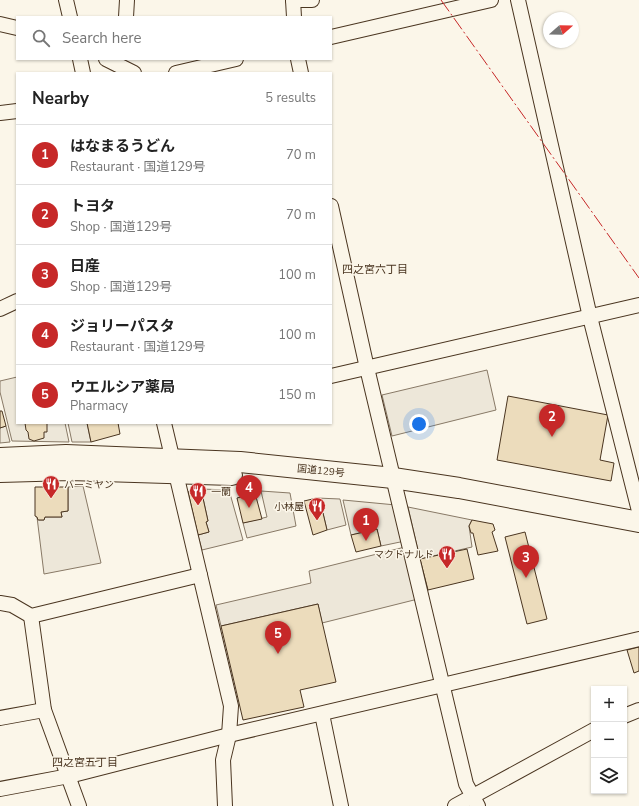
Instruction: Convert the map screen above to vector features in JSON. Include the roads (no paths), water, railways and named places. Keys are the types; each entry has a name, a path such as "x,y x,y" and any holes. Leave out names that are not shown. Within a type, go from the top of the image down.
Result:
{"highway":[{"name":"国道129号","path":"0,458 66,455 174,466 239,476 333,484 460,488 639,522"},
{"name":"国道129号","path":"0,472 174,466"},
{"name":"国道129号","path":"395,485 479,504 639,535"}],"street":[{"path":"66,0 70,16"},
{"path":"126,16 127,0"},
{"path":"294,16 293,0 312,0"},
{"path":"332,37 491,0"},
{"path":"518,0 590,317 639,511"},
{"path":"0,24 16,28"},
{"path":"80,60 83,72"},
{"path":"180,72 232,60"},
{"path":"298,60 301,72"},
{"path":"114,61 132,72"},
{"path":"0,113 16,111"},
{"path":"332,210 466,784 476,801"},
{"path":"0,309 16,301"},
{"path":"332,376 639,305"},
{"path":"164,424 231,706 229,735 223,760 225,806"},
{"path":"0,603 12,605 31,616 200,575"},
{"path":"31,616 44,710 80,806"},
{"path":"0,789 69,776 229,735 639,639"},
{"path":"0,718 44,710"},
{"path":"627,715 639,710"},
{"path":"322,714 341,806"},
{"path":"455,806 476,801 591,732"}],"place":[{"name":"トヨタ","path":"552,437"},
{"name":"バーミヤン","path":"51,499"},
{"name":"一蘭","path":"198,506"},
{"name":"ジョリーパスタ","path":"249,508"},
{"name":"小林屋","path":"317,521"},
{"name":"はなまるうどん","path":"366,541"},
{"name":"マクドナルド","path":"447,569"},
{"name":"日産","path":"526,578"},
{"name":"ウエルシア薬局","path":"278,654"}],"district":[{"name":"四之宮六丁目","path":"375,269"},
{"name":"四之宮五丁目","path":"85,762"}]}
